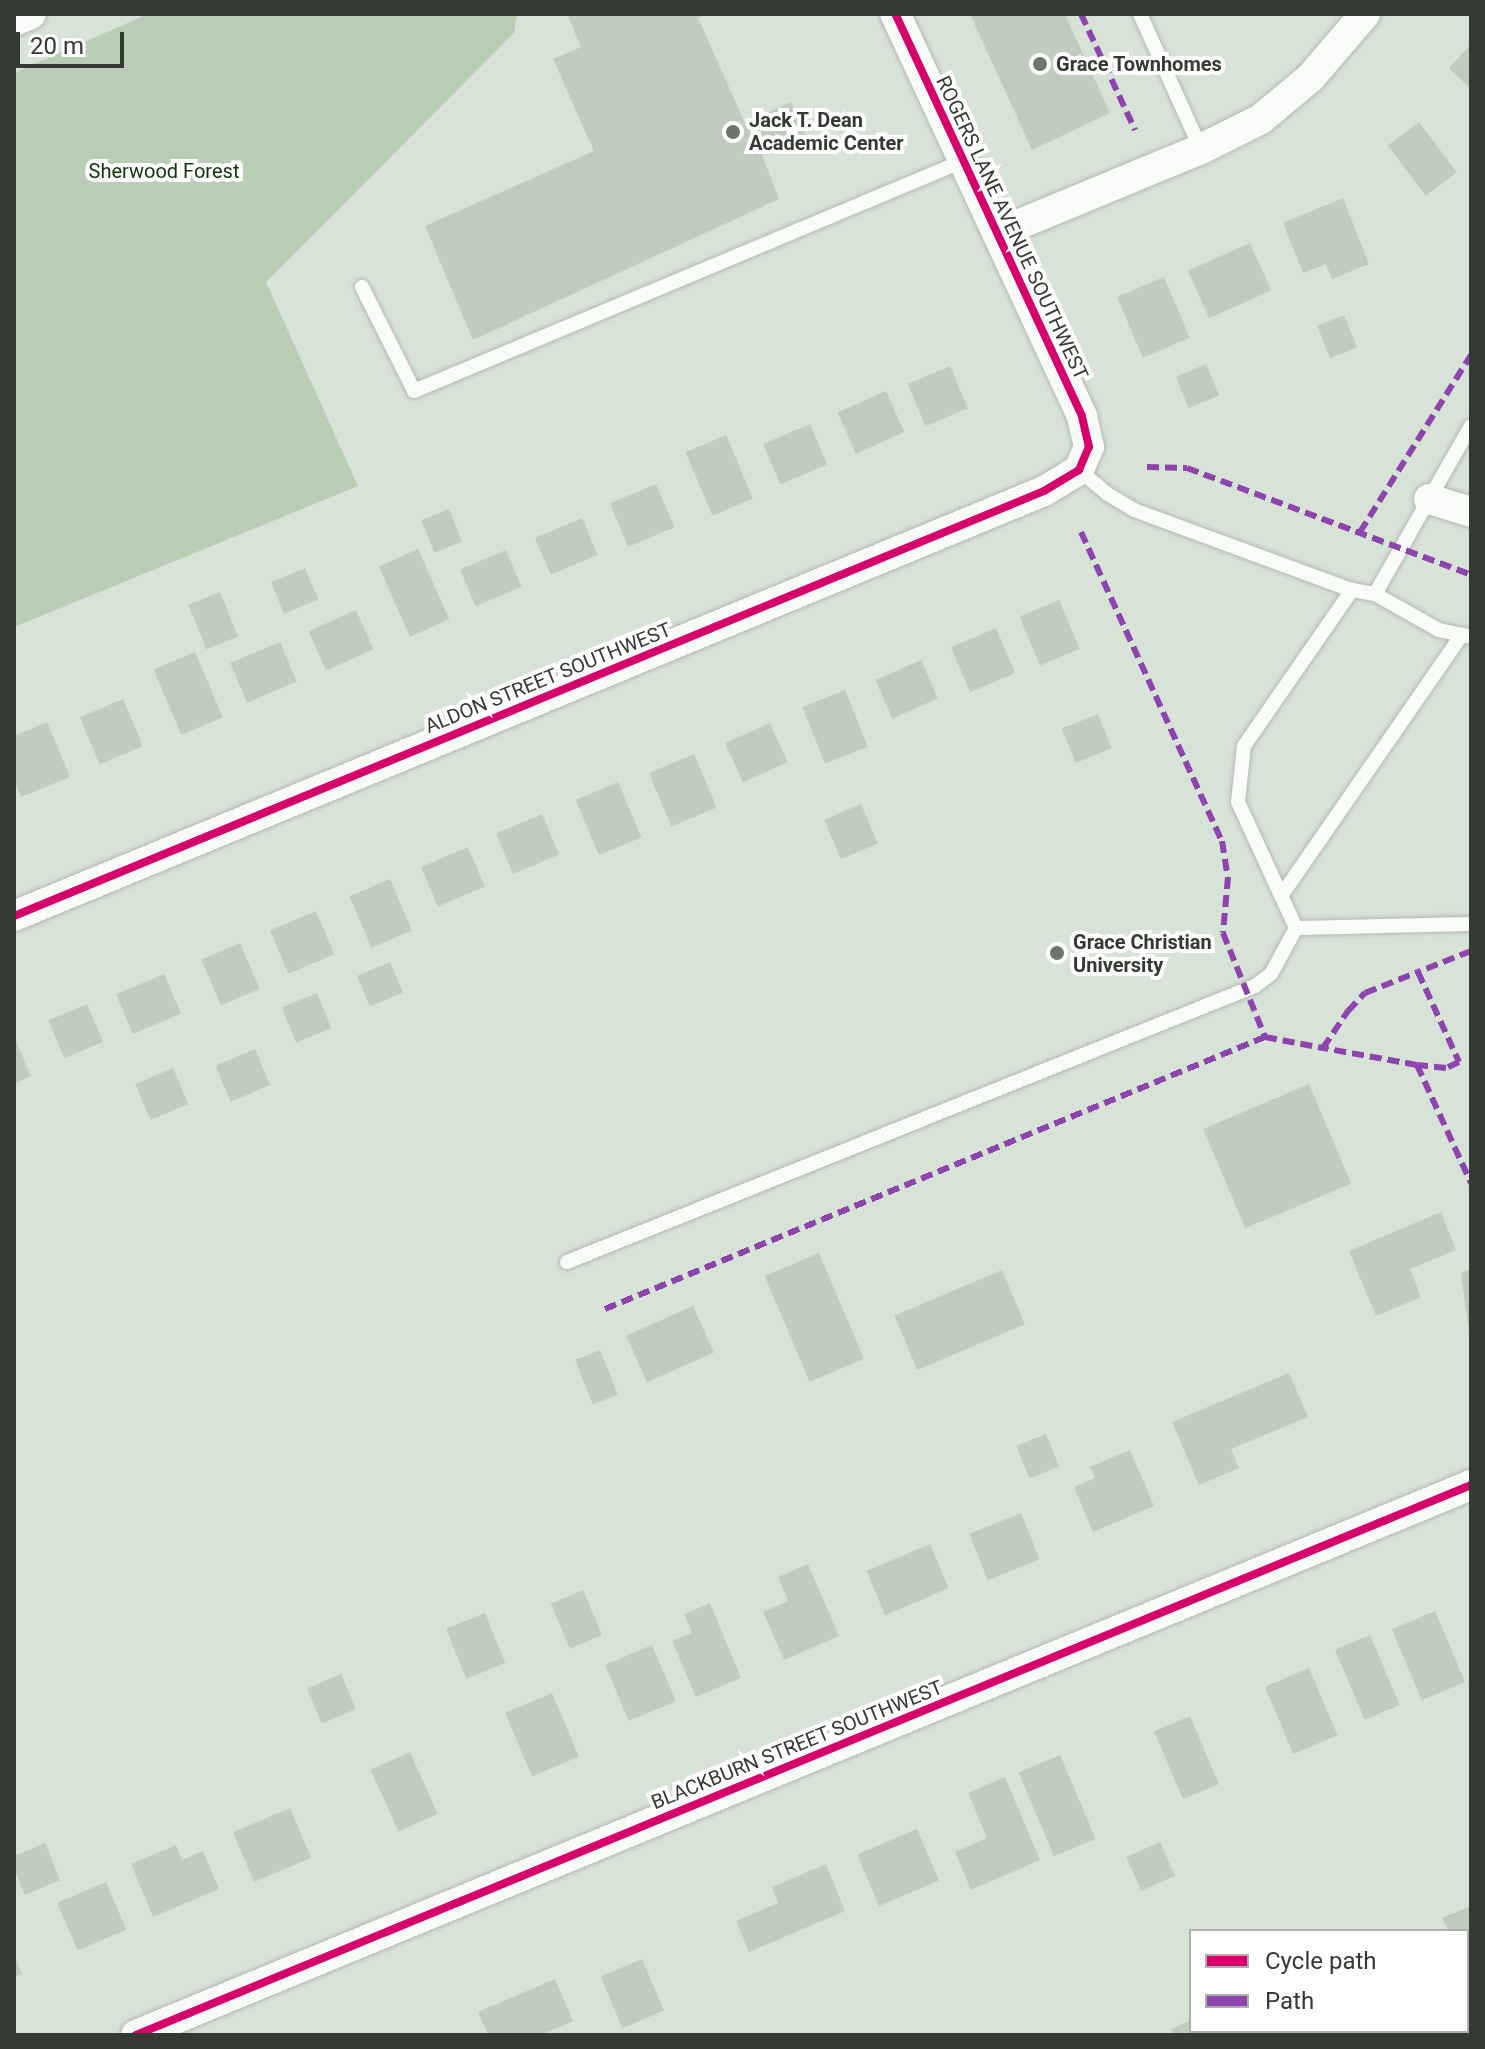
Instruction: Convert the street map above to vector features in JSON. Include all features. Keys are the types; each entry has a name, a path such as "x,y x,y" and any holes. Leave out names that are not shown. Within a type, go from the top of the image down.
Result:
{"street":[{"path":"14,21 31,14"},
{"name":"ROGERS LANE AVENUE SOUTHWEST","path":"895,14 1082,416 1088,436 1083,464"},
{"path":"998,233 1232,135 1288,99 1365,14"},
{"name":"ALDON STREET SOUTHWEST","path":"14,916 1044,491 1083,464"},
{"path":"1429,499 1471,512"},
{"name":"BLACKBURN STREET SOUTHWEST","path":"136,2035 1471,1485"}],"lane":[{"path":"1140,14 1201,149"},
{"path":"362,287 414,391 963,161"},
{"path":"1375,594 1471,427"},
{"path":"1083,464 1106,493 1134,510 1352,590 1375,594 1439,630 1466,636 1281,896"},
{"path":"1296,928 1238,802 1244,746 1352,590"},
{"path":"1296,928 1471,924"},
{"path":"567,1262 1255,986 1271,974 1296,928"}],"green space":[{"name":"Sherwood Forest","path":"148,14 517,14 514,33 266,282 358,486 14,627 14,73"},
{"path":"1471,1269 1471,1348 1461,1273"}],"building":[{"path":"567,14 707,14 698,18 745,123 791,102 806,136 762,155 779,199 473,340 425,226 594,151 553,59 581,47"},
{"name":"Grace Townhomes","path":"970,14 1065,14 1110,113 1032,150"},
{"path":"1471,44 1471,89 1449,68"},
{"path":"1419,122 1457,172 1426,196 1388,145"},
{"path":"1343,198 1369,264 1332,279 1326,264 1303,273 1283,223"},
{"path":"1250,243 1271,291 1209,318 1188,271"},
{"path":"1164,277 1190,338 1143,358 1117,297"},
{"path":"1344,315 1357,347 1330,358 1317,326"},
{"path":"1206,364 1219,395 1189,408 1176,377"},
{"path":"950,366 968,408 926,426 908,384"},
{"path":"886,391 904,432 856,454 838,413"},
{"path":"810,424 827,465 780,484 763,444"},
{"path":"726,435 753,499 712,516 685,452"},
{"path":"656,484 674,527 628,547 610,504"},
{"path":"449,509 462,541 434,553 421,520"},
{"path":"582,518 598,555 551,575 535,538"},
{"path":"418,549 449,619 410,637 379,566"},
{"path":"506,550 522,587 476,606 460,570"},
{"path":"305,568 318,599 284,614 271,582"},
{"path":"220,592 238,637 206,649 188,605"},
{"path":"1059,600 1080,649 1040,666 1019,617"},
{"path":"356,610 373,649 326,670 308,631"},
{"path":"996,628 1015,673 970,692 951,647"},
{"path":"280,642 297,682 247,703 230,663"},
{"path":"195,652 223,717 181,735 154,670"},
{"path":"921,660 938,698 892,719 875,680"},
{"path":"845,690 868,747 825,764 802,707"},
{"path":"123,699 143,746 100,764 80,717"},
{"path":"1098,714 1112,748 1076,763 1062,729"},
{"path":"47,722 70,777 21,797 14,780 14,736"},
{"path":"770,723 787,762 743,782 725,743"},
{"path":"694,754 717,807 672,827 649,773"},
{"path":"618,782 641,837 599,855 576,800"},
{"path":"861,804 878,844 841,859 824,820"},
{"path":"542,814 559,855 513,874 496,834"},
{"path":"468,847 485,887 438,907 421,867"},
{"path":"390,879 412,931 371,948 349,896"},
{"path":"316,911 334,954 288,974 270,931"},
{"path":"240,943 260,989 221,1005 201,959"},
{"path":"390,962 403,992 370,1006 357,976"},
{"path":"164,974 181,1014 133,1034 116,994"},
{"path":"317,993 331,1028 296,1042 282,1007"},
{"path":"87,1004 103,1042 64,1058 48,1020"},
{"path":"14,1037 31,1076 14,1084"},
{"path":"255,1049 270,1085 231,1102 215,1066"},
{"path":"173,1068 188,1104 150,1120 135,1084"},
{"path":"1309,1084 1351,1183 1245,1228 1203,1129"},
{"path":"1441,1212 1456,1250 1410,1269 1421,1297 1376,1316 1349,1251"},
{"path":"819,1253 864,1359 810,1382 765,1276"},
{"path":"1002,1270 1025,1324 917,1370 894,1316"},
{"path":"693,1306 714,1353 647,1382 626,1336"},
{"path":"600,1350 618,1395 593,1405 575,1360"},
{"path":"1289,1373 1308,1417 1231,1449 1239,1468 1199,1485 1172,1422"},
{"path":"1046,1434 1059,1466 1029,1478 1016,1446"},
{"path":"1130,1450 1154,1506 1093,1532 1074,1487 1095,1478 1090,1467"},
{"path":"1021,1513 1040,1559 988,1580 969,1534"},
{"path":"930,1544 949,1588 885,1615 866,1571"},
{"path":"808,1564 839,1636 784,1660 763,1612 788,1601 778,1577"},
{"path":"583,1590 602,1635 570,1649 551,1604"},
{"path":"710,1603 741,1678 696,1697 672,1641 692,1633 684,1614"},
{"path":"1435,1611 1465,1682 1422,1700 1392,1629"},
{"path":"485,1613 505,1663 466,1679 446,1629"},
{"path":"1370,1635 1400,1705 1365,1720 1335,1650"},
{"path":"652,1645 676,1701 629,1721 605,1665"},
{"path":"1309,1668 1338,1735 1293,1754 1265,1687"},
{"path":"341,1674 356,1709 322,1723 307,1688"},
{"path":"552,1693 579,1757 532,1776 505,1713"},
{"path":"1190,1716 1219,1784 1183,1799 1154,1731"},
{"path":"410,1752 438,1814 398,1832 371,1769"},
{"path":"1060,1755 1096,1839 1054,1856 1019,1773"},
{"path":"1005,1777 1040,1860 971,1890 955,1852 987,1838 968,1793"},
{"path":"290,1808 311,1858 254,1882 233,1832"},
{"path":"917,1829 939,1881 879,1906 857,1854"},
{"path":"1160,1842 1175,1876 1141,1891 1126,1857"},
{"path":"45,1843 60,1880 25,1895 14,1869 14,1856"},
{"path":"176,1845 182,1860 203,1851 219,1889 153,1917 131,1864"},
{"path":"826,1864 845,1911 749,1952 736,1921 778,1903 772,1887"},
{"path":"106,1882 126,1930 78,1951 57,1903"},
{"path":"1471,1906 1471,1956 1469,1929 1447,1929 1442,1918"},
{"path":"14,1955 22,1974 14,1977"},
{"path":"642,1959 664,2011 622,2028 601,1977"},
{"path":"555,1979 573,2021 541,2035 488,2035 478,2012"},
{"path":"1189,2021 1189,2033 1243,2035 1173,2035 1171,2029"}],"marked path":[{"path":"1081,14 1135,130"},
{"path":"1360,532 1471,355"},
{"path":"1147,467 1187,468 1471,575"},
{"path":"1081,532 1222,841 1228,877 1223,933 1265,1037"},
{"path":"1471,951 1418,972 1459,1062 1446,1068 1417,1065 1471,1183"},
{"path":"1417,1065 1323,1048 1348,1011 1365,993 1418,972"},
{"path":"605,1309 1265,1037 1323,1048"}],"cycle path":[{"path":"14,916 1044,491 1079,470 1089,447 1082,416 895,14"},
{"path":"136,2035 1471,1485"}],"place":[{"name":"Grace Townhomes","path":"1040,64"},
{"name":"Jack T. Dean Academic Center","path":"733,132"},
{"name":"Grace Christian University","path":"1057,953"}]}
